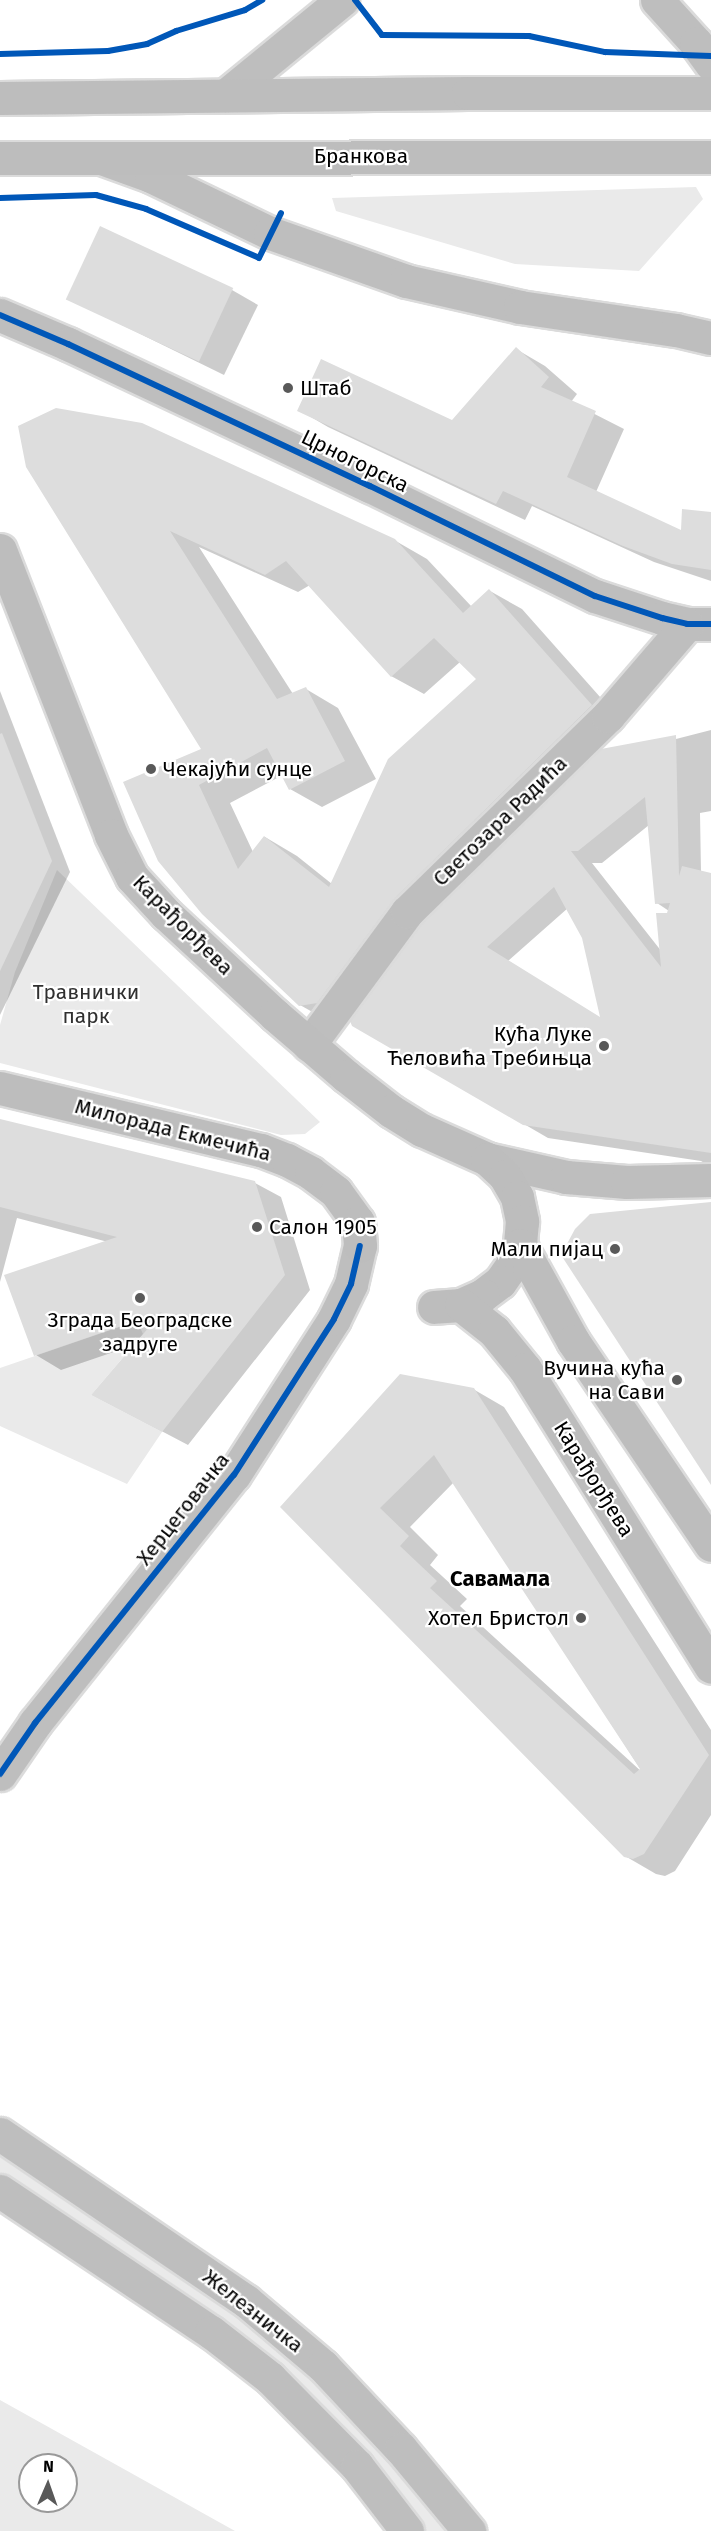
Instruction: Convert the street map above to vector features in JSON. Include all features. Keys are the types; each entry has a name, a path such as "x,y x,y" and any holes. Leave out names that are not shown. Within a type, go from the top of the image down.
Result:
{"main road":[{"path":"7,98 711,93"},
{"name":"Бранкова","path":"5,158 711,157"},
{"name":"Карађорђева","path":"0,550 111,835 132,877 166,914 309,1045 391,1111 453,1145 487,1160"},
{"name":"Милорада Екмечића","path":"0,1088 261,1150 311,1173 336,1192 359,1234"},
{"path":"487,1160 505,1176 517,1197 522,1221 520,1245 573,1341 711,1545"},
{"name":"Карађорђева","path":"520,1245 512,1265 500,1282 483,1295 448,1306 477,1315 494,1331 525,1369 711,1667"}],"street":[{"path":"226,95 342,0"},
{"path":"657,0 696,43 711,64"},
{"path":"99,157 151,176 281,237 406,281 542,311 676,330 711,338"},
{"name":"Црногорска","path":"4,318 68,344 370,486 560,580 639,612 699,624"},
{"path":"676,330 711,325"},
{"name":"Светозара Радића","path":"309,1045 407,912 699,624"},
{"path":"487,1160 566,1177 627,1182 711,1180"},
{"name":"Херцеговачка","path":"0,1774 42,1714 234,1474 334,1319 351,1284 359,1234"},
{"name":"Железничка","path":"0,2134 246,2301 323,2366 401,2450 469,2531"},
{"name":"Железничка","path":"0,2191 212,2332 270,2378 357,2466 407,2531"}],"green space":[{"path":"696,187 703,199 639,271 515,264 336,211 332,198"},
{"name":"Травнички парк","path":"57,870 320,1122 305,1134 281,1135 0,1063 0,1025 15,972"},
{"path":"137,1321 143,1334 91,1395 162,1432 127,1484 0,1426 0,1368"},
{"path":"0,2151 253,2322 357,2419 446,2531 422,2531 155,2277 0,2173"},
{"path":"0,2400 235,2531 0,2531"}],"building":[{"path":"100,226 233,288 199,362 66,299"},
{"path":"516,347 549,377 541,387 596,411 567,477 681,530 682,509 711,512 711,570 672,564 623,546 503,491 496,504 297,411 321,359 452,420"},
{"path":"56,408 142,423 395,539 463,613 489,589 592,705 394,899 317,1003 299,1006 202,914 158,861 123,782 201,749 26,467 18,426","holes":["170,531 265,575 286,561 391,677 434,638 476,679 388,759 329,887 264,836 238,869 199,785 267,748 289,790 345,761 306,687 277,699"]},
{"path":"2,733 52,861 0,971 0,734"},
{"path":"676,735 679,876 682,866 711,873 711,1153 523,1125 352,1026 350,1021 421,924 601,749","holes":["645,797 655,904 670,903 667,913 656,913 661,967 571,851 578,851","554,887 582,938 600,1017 487,947"]},
{"name":"Зграда Београдске задруге","path":"0,1119 255,1181 285,1275 162,1432 91,1395 162,1312 34,1356 4,1275 117,1237 0,1207"},
{"name":"Вучина кућа на Сави","path":"711,1202 711,1485 561,1255 575,1229 590,1214"},
{"name":"Хотел Бристол","path":"400,1374 474,1388 709,1755 644,1854 633,1859 624,1857 280,1507","holes":["434,1455 640,1769 634,1774 430,1588 437,1581 400,1546 409,1536 380,1508"]}],"cycle path":[{"path":"0,54 108,51 147,44 176,31 245,10 262,0"},
{"path":"355,0 382,35 529,36 605,52 711,56"},
{"path":"0,198 96,195 146,209 259,258 281,213"},
{"path":"0,315 68,344 370,486 595,596 662,618 687,624 711,624"},
{"path":"0,1774 35,1723 234,1475 334,1319 351,1284 360,1246"}],"place":[{"name":"Штаб","path":"288,388"},
{"name":"Чекајући сунце","path":"151,769"},
{"name":"Кућа Луке Ћеловића Требињца","path":"604,1046"},
{"name":"Салон 1905","path":"257,1227"},
{"name":"Мали пијац","path":"615,1249"},
{"name":"Зграда Београдске задруге","path":"140,1298"},
{"name":"Вучина кућа на Сави","path":"677,1380"},
{"name":"Хотел Бристол","path":"581,1618"}],"district":[{"name":"Савамала","path":"500,1579"}]}
